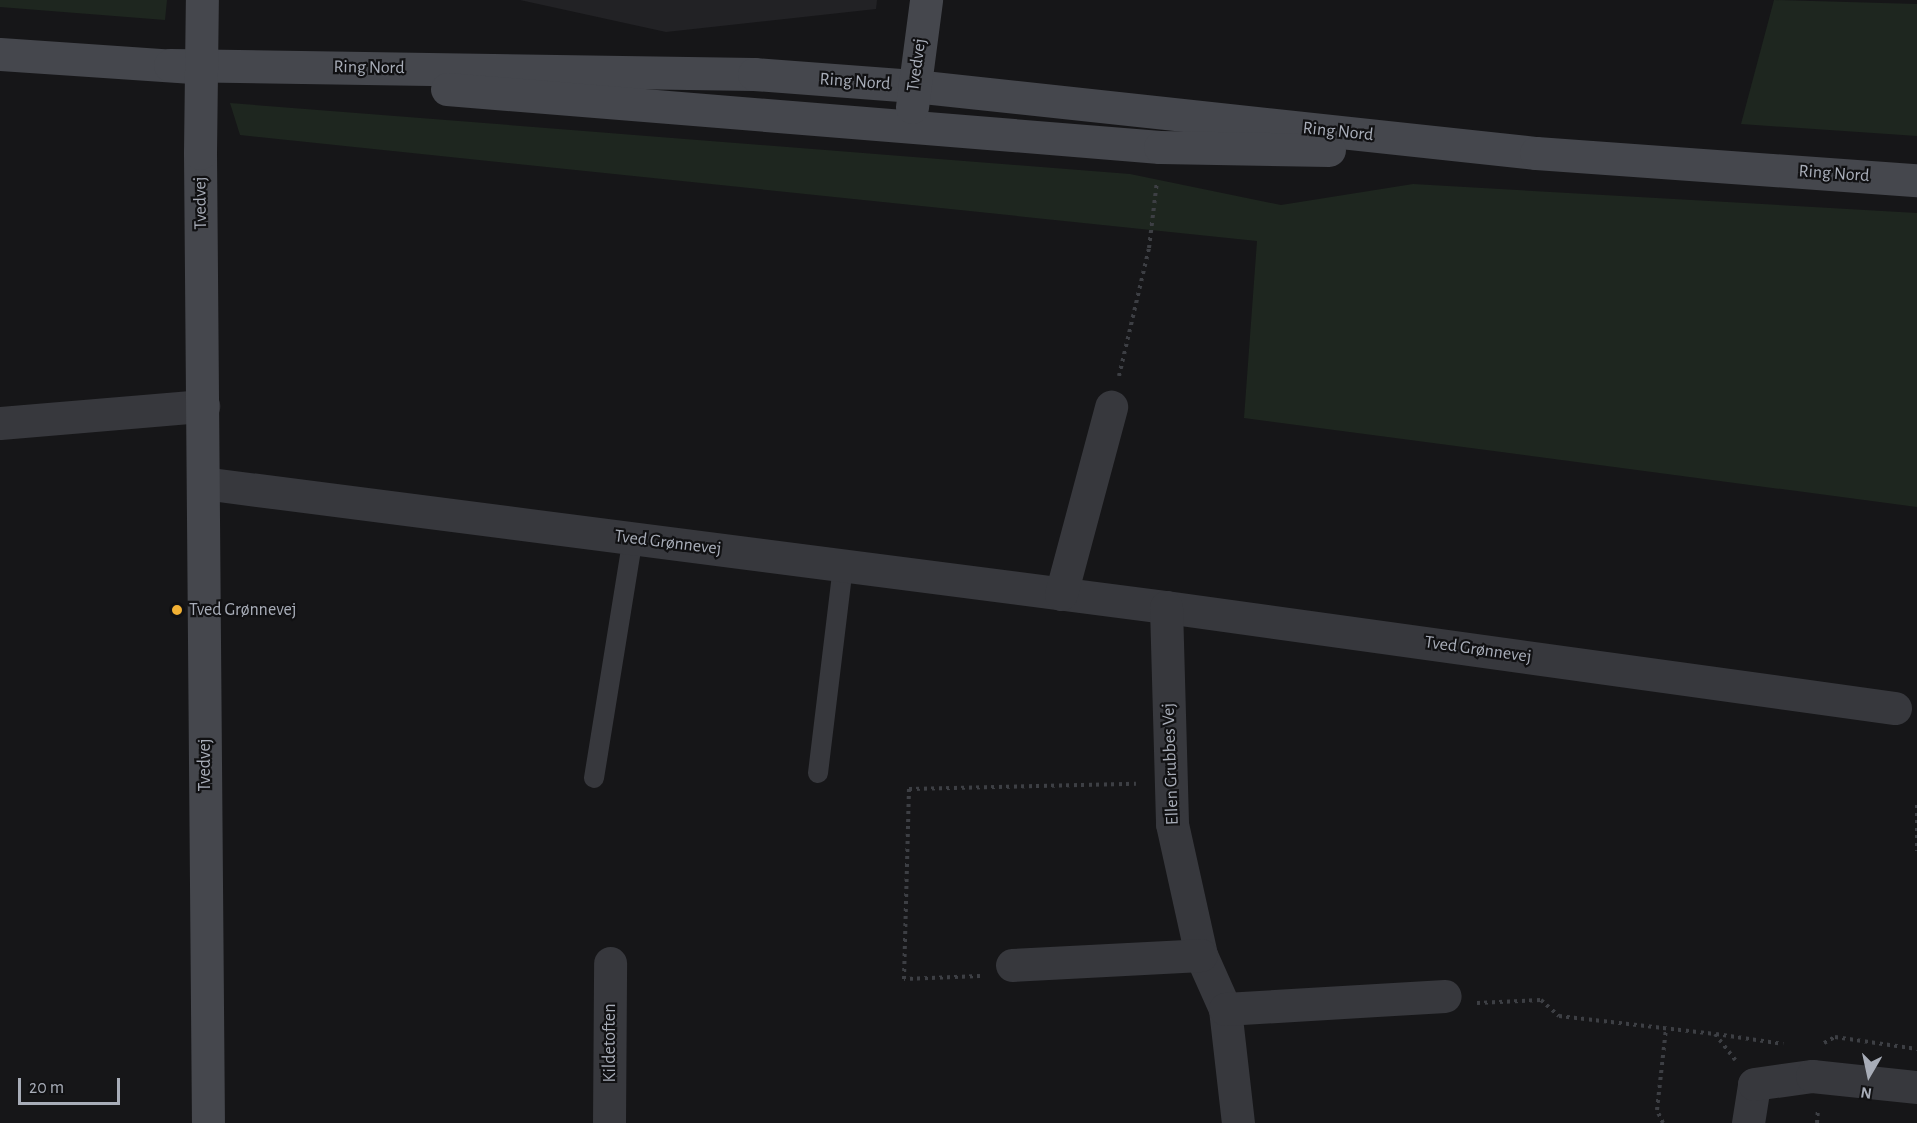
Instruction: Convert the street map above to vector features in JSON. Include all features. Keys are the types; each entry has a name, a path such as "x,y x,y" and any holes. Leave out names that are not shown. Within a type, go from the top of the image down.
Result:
{"main road":[{"name":"Tvedvej","path":"202,0 200,153 208,1123"},
{"name":"Tvedvej","path":"909,130 926,0"},
{"name":"Ring Nord","path":"0,54 170,65 909,130 1161,147 1536,153"},
{"name":"Ring Nord","path":"170,65 754,74 914,86 1536,153 1917,180"}],"street":[{"path":"0,423 203,406"},
{"path":"1061,594 1111,407"},
{"name":"Tved Grønnevej","path":"203,483 1166,607 1895,708"},
{"name":"Ellen Grubbes Vej","path":"1166,607 1172,824 1201,955 1226,1009 1238,1123"},
{"path":"1012,965 1201,955"},
{"name":"Kildetoften","path":"609,1123 610,963"},
{"path":"1226,1009 1445,996"},
{"path":"1748,1123 1754,1084 1812,1076 1917,1087"}],"lane":[{"path":"594,778 633,538"},
{"path":"818,773 843,565"}],"path":[{"path":"1111,407 1149,248 1161,147"},
{"path":"1012,965 986,975 904,979 909,789 1171,783"},
{"path":"1917,805 1917,851"},
{"path":"1445,996 1465,1003 1541,1000 1559,1016 1715,1034 1754,1084"},
{"path":"1663,1123 1657,1110 1666,1028"}],"shaded area":[{"path":"0,0 167,0 165,20 0,7"},
{"path":"520,0 877,0 876,9 666,32"},
{"path":"1774,0 1917,4 1917,136 1741,124"},
{"path":"230,103 1130,174 1281,205 1413,184 1917,213 1917,507 1244,418 1257,241 240,135"}],"place":[{"name":"Tved Grønnevej","path":"177,610"}]}
